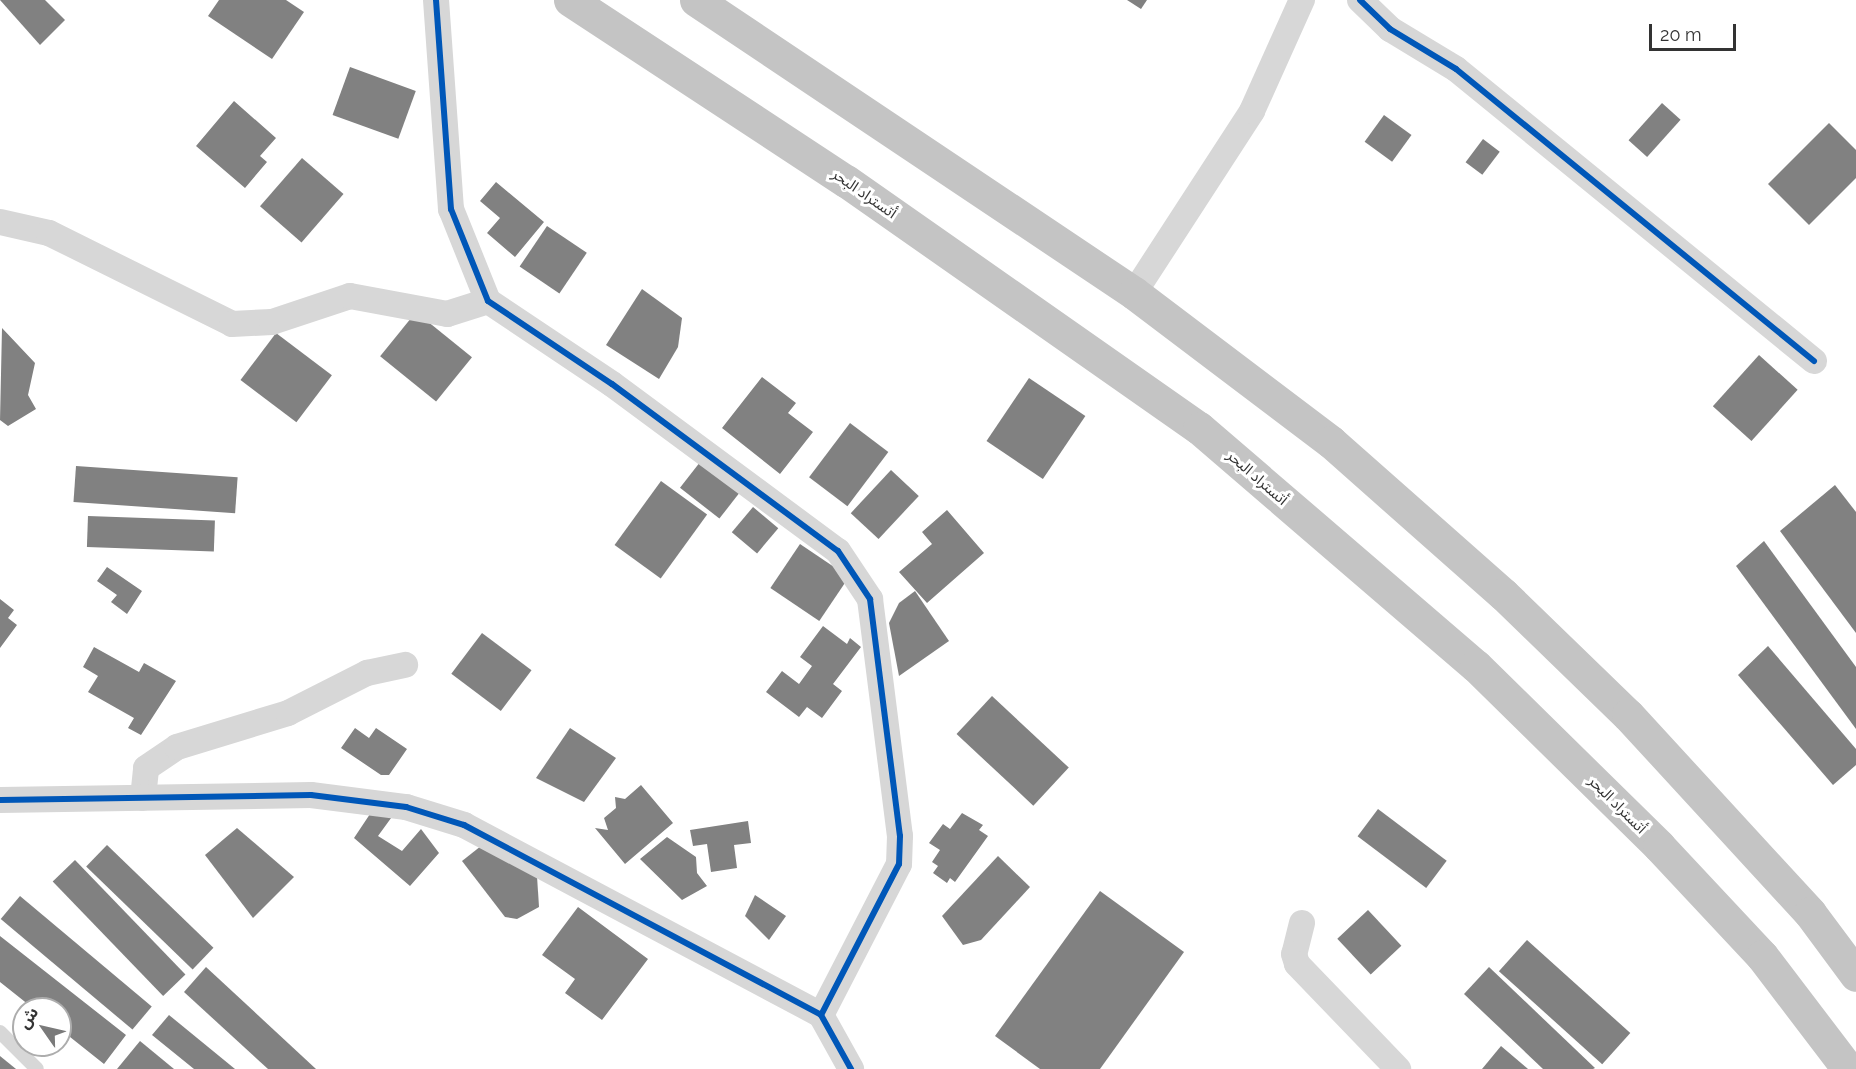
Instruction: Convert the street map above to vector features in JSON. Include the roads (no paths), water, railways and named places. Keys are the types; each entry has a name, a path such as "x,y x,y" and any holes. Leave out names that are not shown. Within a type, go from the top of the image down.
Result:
{"highway":[{"name":"أتستراد البحر","path":"570,0 846,181 1199,428 1476,666 1650,837 1762,956 1848,1069"},
{"path":"696,0 1134,293 1331,442 1503,594 1628,715 1810,913 1856,975"}],"street":[{"path":"436,0 451,209 488,301 612,384 838,551 863,583 881,661 899,864 821,1015"},
{"path":"1134,293 1218,170 1252,111 1302,0"},
{"path":"1360,0 1390,29 1455,69 1814,361"},
{"path":"0,222 75,244 232,324 272,322 350,296 447,314 488,301"},
{"path":"143,798 146,768 177,747 288,713 367,673 405,665"},
{"path":"0,800 311,795 406,807 464,825 821,1015 851,1069"},
{"path":"1302,923 1294,954 1297,964 1398,1069"}],"lane":[{"path":"0,1032 37,1069"}]}
